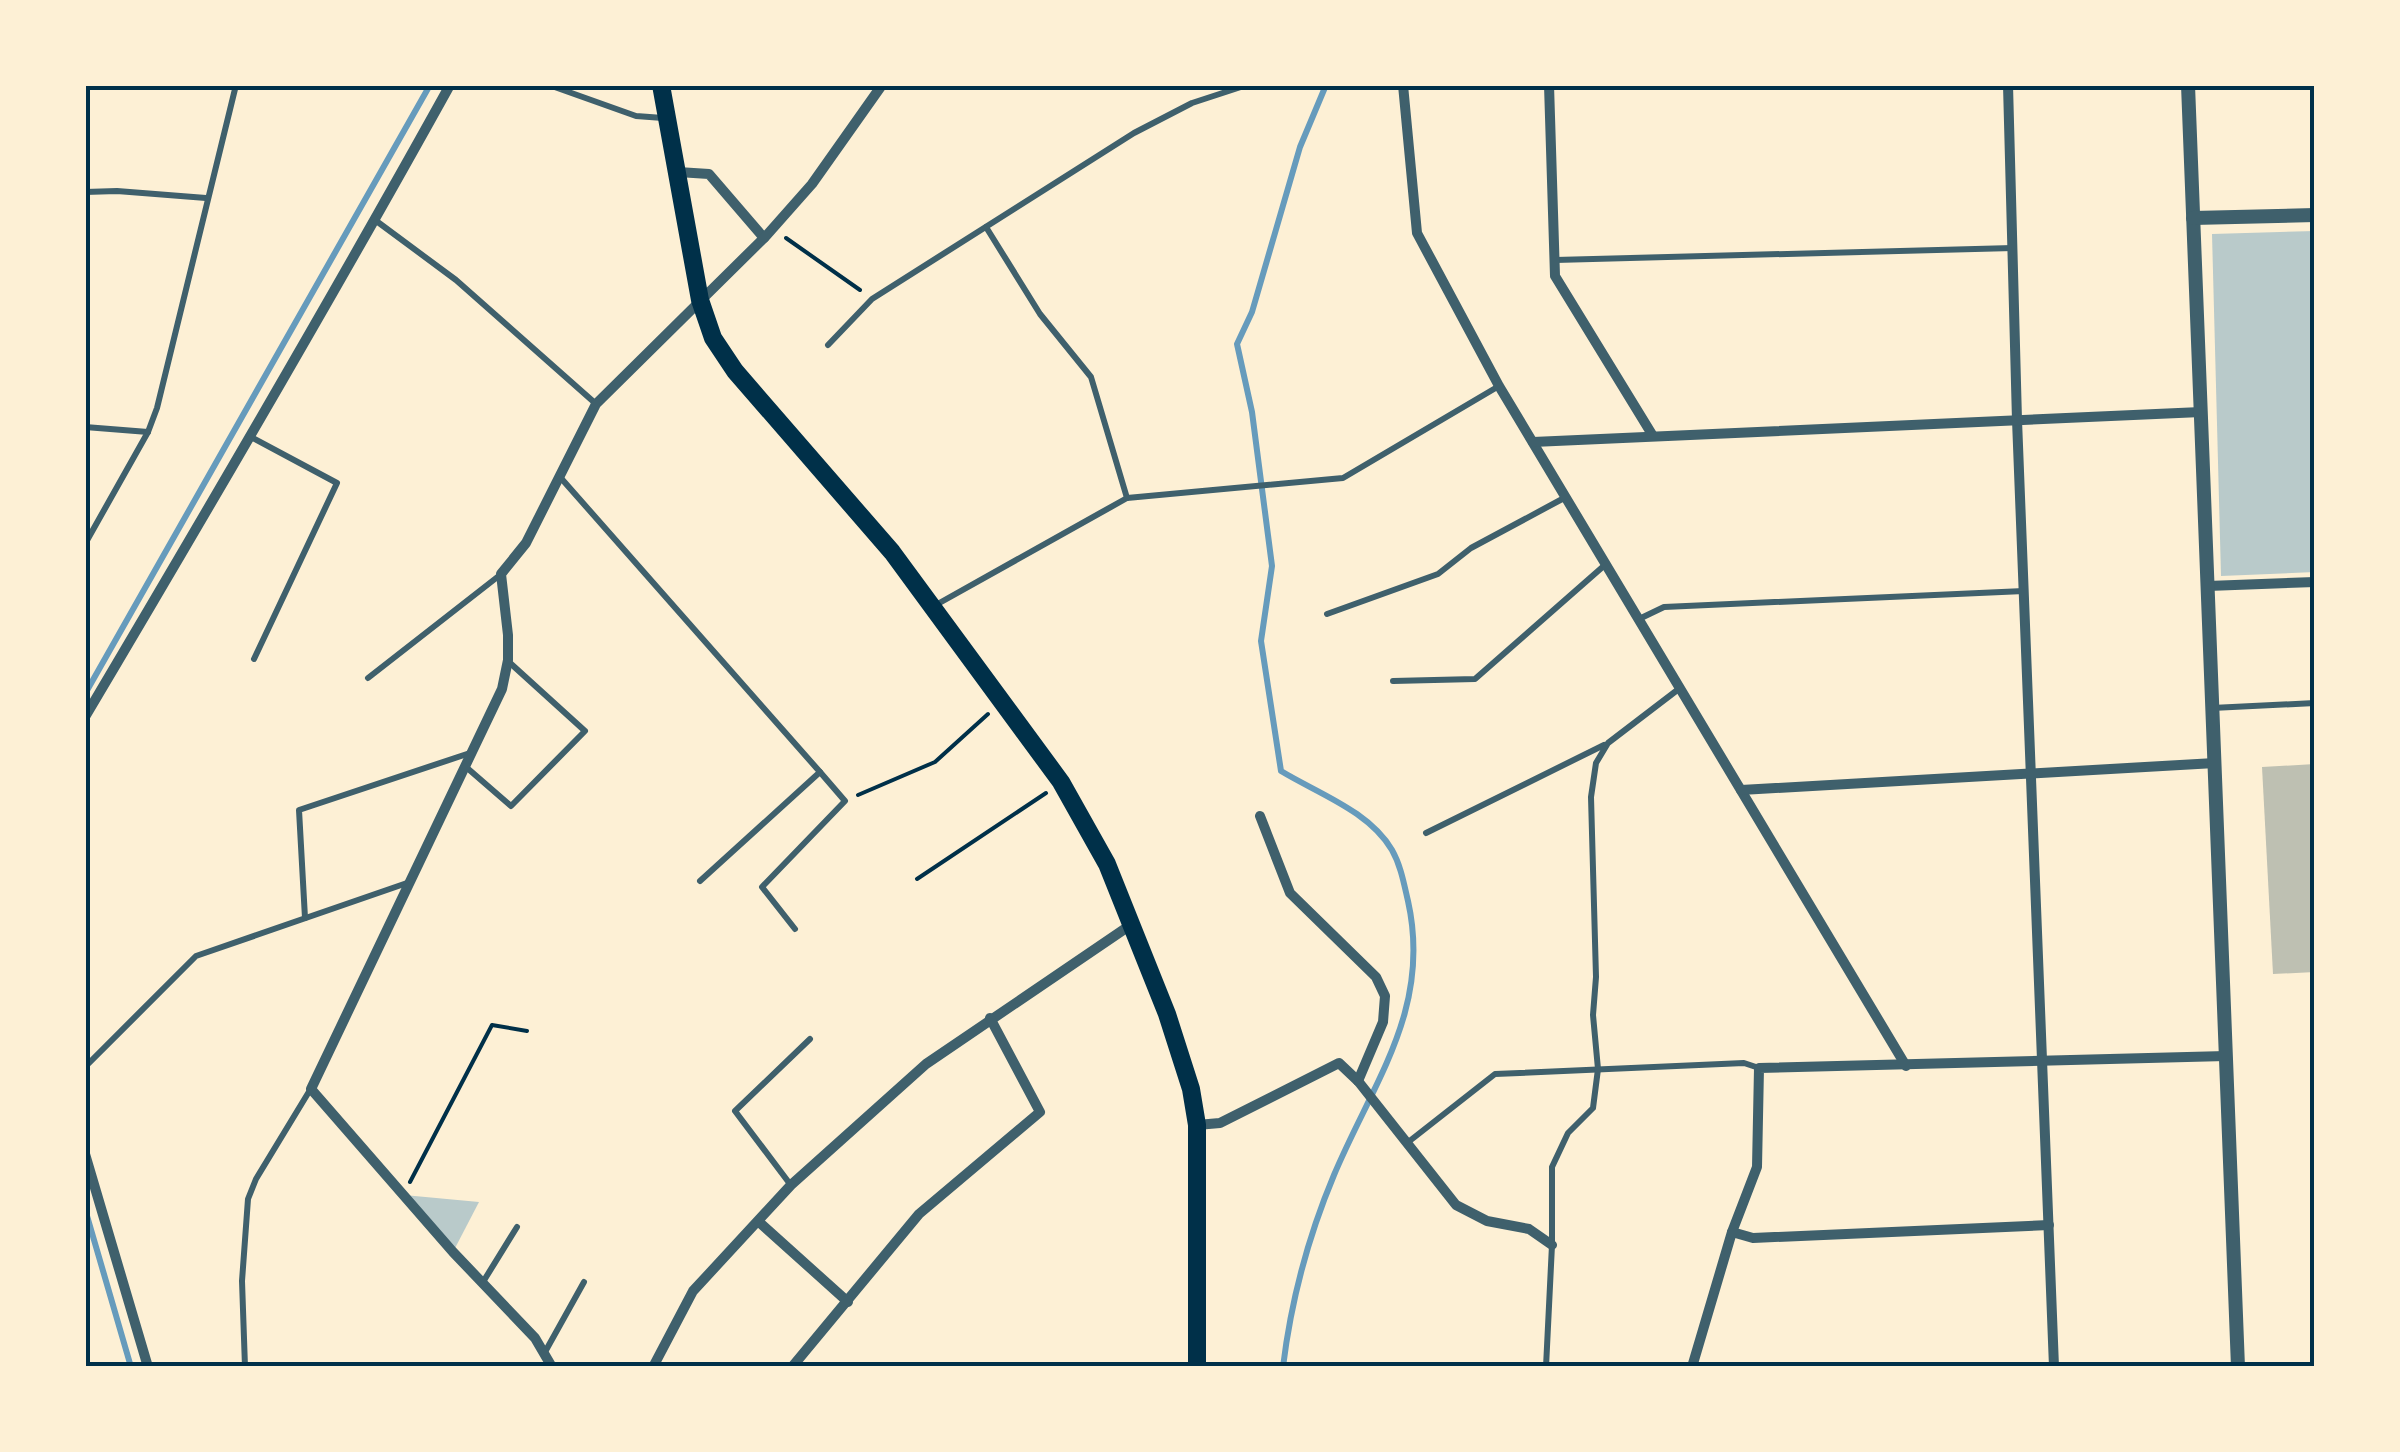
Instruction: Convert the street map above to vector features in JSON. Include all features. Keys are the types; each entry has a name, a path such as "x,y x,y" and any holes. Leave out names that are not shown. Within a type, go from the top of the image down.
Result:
{"main road":[{"path":"661,85 700,300 713,338 735,371 828,474 1004,700 1062,782 1107,864 1182,1059 1198,1125 1197,1367"}],"street":[{"path":"85,717 251,437 450,85"},
{"path":"552,1367 535,1338 311,1089 502,689 508,660 501,574 526,543 596,404 773,228 812,184 882,85"},
{"path":"1403,85 1418,233 1498,386 1906,1066"},
{"path":"2008,85 2017,420 2054,1367"},
{"path":"2188,85 2238,1367"},
{"path":"1549,86 1555,276 1652,436"},
{"path":"678,172 709,174 764,238"},
{"path":"2193,218 2315,215"},
{"path":"1533,442 2201,412"},
{"path":"2208,586 2315,582"},
{"path":"1741,790 2214,763"},
{"path":"1260,816 1290,893 1376,977 1385,996 1383,1022 1358,1081"},
{"path":"653,1367 693,1291 791,1185 926,1064 1132,924"},
{"path":"792,1367 919,1214 1040,1112 990,1018"},
{"path":"1692,1367 1732,1232 1756,1167 1759,1068 2226,1056"},
{"path":"1198,1125 1220,1122 1339,1063 1358,1081 1456,1206 1487,1222 1530,1229 1552,1245"},
{"path":"85,1154 148,1367"},
{"path":"759,1222 848,1302"},
{"path":"1732,1232 1754,1238 2049,1225"}],"lane":[{"path":"85,544 148,432 156,408 236,85"},
{"path":"550,85 636,116 668,118"},
{"path":"828,346 872,298 1134,133 1192,103 1247,85"},
{"path":"1549,86 1590,85"},
{"path":"85,192 206,198"},
{"path":"375,220 456,280 596,404"},
{"path":"986,227 1040,314 1091,377 1126,498"},
{"path":"1554,260 2012,248"},
{"path":"933,606 1126,498 1343,478 1498,386"},
{"path":"85,427 148,432"},
{"path":"251,437 336,484 254,658"},
{"path":"559,476 844,801 762,887 795,929"},
{"path":"1326,614 1438,574 1471,548 1566,497"},
{"path":"85,521 100,522"},
{"path":"1394,681 1475,679 1606,564"},
{"path":"368,678 501,574"},
{"path":"1639,619 1664,607 2024,592"},
{"path":"465,767 511,806 585,732 508,660"},
{"path":"1426,833 1608,744 1680,688"},
{"path":"2212,708 2315,703"},
{"path":"1546,1367 1552,1166 1568,1134 1593,1108 1598,1069 1593,1015 1596,978 1591,797 1596,763 1608,744"},
{"path":"304,918 298,810 472,753"},
{"path":"700,881 820,772"},
{"path":"85,1068 196,956 407,883"},
{"path":"791,1185 735,1112 810,1038"},
{"path":"1406,1144 1496,1074 1744,1062 1759,1068"},
{"path":"244,1367 242,1281 248,1199 311,1089"},
{"path":"483,1283 517,1228"},
{"path":"544,1353 584,1282"}],"path":[{"path":"773,228 872,298"},
{"path":"844,801 935,762 1004,700"},
{"path":"917,879 1062,782"},
{"path":"404,1196 492,1025 527,1031"}],"shaded area":[{"path":"2315,231 2315,572 2221,576 2212,234"},
{"path":"404,1195 479,1202 453,1252"}],"building":[{"path":"2315,764 2315,972 2273,974 2262,767"}],"waterway":[{"path":"85,694 430,85"},
{"path":"1283,1367 1296,1294 1316,1222 1395,1044 1412,976 1408,901 1392,850 1357,814 1281,771 1261,641 1272,566 1252,412 1237,344 1252,312 1300,147 1326,85"},
{"path":"85,1209 131,1367"}]}
